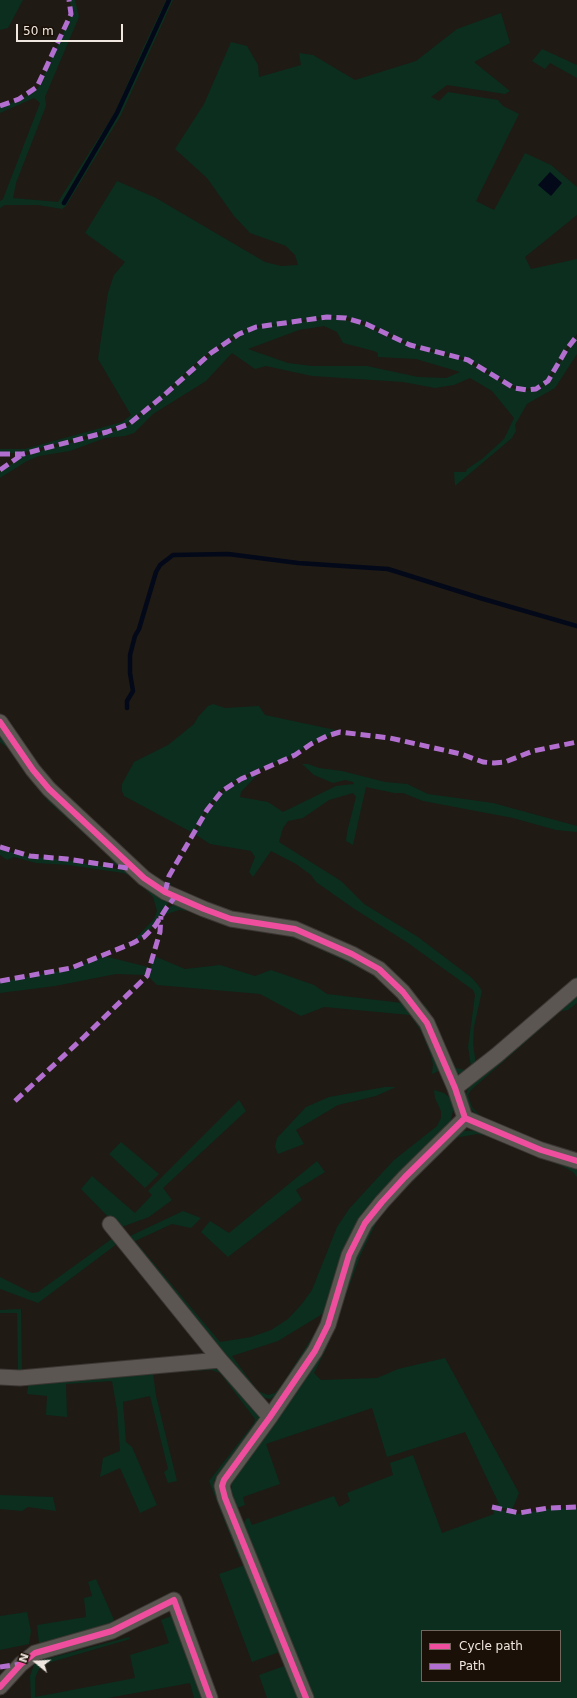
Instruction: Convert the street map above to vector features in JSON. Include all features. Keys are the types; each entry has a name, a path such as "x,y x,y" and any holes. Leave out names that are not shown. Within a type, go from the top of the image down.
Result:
{"street":[{"path":"0,722 33,770 49,789 131,866 155,886 176,897 231,919 282,926 312,936 367,962 389,977 419,1011 427,1023 455,1088 465,1118 541,1150 577,1161"},
{"path":"455,1088 577,986"},
{"path":"306,1698 225,1498 222,1486 226,1475 270,1417 315,1351 328,1324 349,1255 365,1223 405,1177 465,1118"},
{"path":"110,1224 220,1360 270,1417"},
{"path":"0,1377 20,1378 220,1360"},
{"path":"0,1687 21,1664 35,1653 112,1632 174,1600 210,1698"}],"green space":[{"path":"0,0 23,0 8,28 0,30"},
{"path":"70,0 75,0 79,17 45,97 46,106 16,183 13,198 58,202 115,112 144,46 166,0 168,0 116,113 63,202 65,203 94,151 118,114 149,43 170,0 173,0 121,115 66,206 62,209 38,205 5,205 0,208 0,201 3,199 40,103 34,98 0,113 0,107 20,100 38,88 72,14"},
{"path":"501,13 510,43 474,62 510,91 505,94 447,85 431,97 439,101 448,92 498,100 503,106 519,114 476,201 494,210 525,153 551,165 577,187 577,215 525,257 531,269 577,259 577,334 565,350 547,380 542,385 536,388 521,389 509,384 468,359 410,344 367,323 346,317 327,316 282,324 255,326 238,333 199,360 162,396 128,423 106,431 22,453 0,453 0,449 25,449 122,422 131,415 98,359 108,293 114,275 125,262 85,233 117,181 156,198 265,262 281,266 298,265 295,255 286,246 250,233 234,216 207,178 175,149 204,104 231,42 247,46 258,65 259,77 301,65 299,53 313,55 355,80 416,61 457,29"},
{"path":"542,49 577,65 577,78 550,63 545,69 532,61"},
{"path":"336,317 366,326 410,346 467,361 508,386 520,391 537,390 549,381 577,337 577,354 555,388 527,404 515,425 516,431 512,438 455,486 454,472 466,472 467,469 482,459 504,439 514,418 492,391 470,378 454,385 435,388 403,382 312,376 266,366 255,369 232,353 206,381 153,414 134,433 125,436 105,438 70,451 39,456 27,461 0,478 0,472 23,456 107,433 129,425 163,397 201,362 245,331 256,328","holes":["324,326 337,332 343,343 374,351 378,353 378,357 416,359 460,372 446,378 418,377 367,366 312,366 288,363 248,349 299,330"]},
{"path":"213,704 225,708 259,706 265,715 340,731 311,743 295,754 240,778 221,790 206,809 193,833 124,796 122,784 134,762 168,745 194,724 208,706"},
{"path":"0,727 131,868 115,865 108,855 48,801 9,749 0,742"},
{"path":"302,764 342,771 385,782 407,784 428,794 493,803 577,826 577,832 556,830 513,818 423,801 403,793 394,793 366,787 353,845 346,841 356,797 353,793 329,800 303,818 288,821 283,828 279,842 341,881 364,904 418,937 472,978 478,985 482,991 474,1027 473,1044 476,1064 542,1009 577,976 577,982 471,1073 464,1075 454,1072 432,1024 421,1006 385,971 358,953 297,927 278,922 224,914 167,889 169,880 173,889 227,913 289,921 320,931 370,957 402,980 406,987 428,1009 456,1068 465,1070 471,1067 468,1047 475,995 473,990 408,943 353,908 316,882 311,875 296,864 271,851 253,877 249,872 255,857 251,851 210,844 195,834 208,810 223,792 241,780 260,772 241,792 240,797 268,802 283,812 336,786 354,784 353,782 345,780 333,783 314,775"},
{"path":"0,849 30,857 66,860 134,872 171,899 154,925 143,937 132,942 154,919 157,911 153,897 133,877 123,873 68,865 36,863 14,857 7,860 0,855"},
{"path":"176,904 183,904 227,921 279,928 295,933 363,962 394,986 421,1022 442,1066 441,1070 432,1074 433,1064 430,1053 421,1031 410,1015 324,1007 301,1016 260,994 157,985 148,976 154,956 185,969 220,965 255,976 271,970 314,985 327,994 402,1003 387,986 368,972 303,941 274,932 241,928 219,923 188,911 179,910 164,915 169,907"},
{"path":"104,956 148,967 145,975 116,974 55,986 0,993 0,982 71,969"},
{"path":"577,990 577,1003 568,1010 561,1011 471,1090 468,1095 472,1107 489,1125 471,1109 465,1097 471,1082"},
{"path":"385,1087 396,1087 376,1096 338,1105 296,1130 304,1144 278,1154 275,1147 277,1138 306,1107 329,1097"},
{"path":"434,1090 444,1093 453,1100 454,1107 450,1124 385,1191 326,1320 278,1394 270,1399 261,1397 255,1393 128,1237 183,1211 201,1218 191,1228 172,1224 135,1241 220,1342 251,1337 271,1330 288,1319 312,1290 337,1227 349,1209 394,1160 437,1126 441,1118 441,1111 435,1098","holes":["324,1313 320,1325 275,1393 268,1395 258,1391 232,1356 278,1341"]},
{"path":"239,1100 246,1111 163,1188 172,1200 149,1217 119,1228 81,1189 92,1176 135,1213 152,1195 148,1191"},
{"path":"483,1130 573,1166 577,1169 577,1177 573,1172 562,1166 493,1137 477,1134 455,1138 381,1213 361,1254 327,1347 314,1373 321,1380 377,1378 398,1369 445,1358 519,1493 512,1510 492,1506 499,1504 465,1432 387,1457 372,1408 266,1444 280,1484 243,1497 245,1505 237,1508 233,1499 231,1483 289,1398 355,1251 371,1221 462,1131"},
{"path":"121,1142 159,1174 145,1188 109,1154"},
{"path":"317,1161 325,1172 296,1190 302,1200 228,1257 201,1232 210,1221 229,1233"},
{"path":"113,1238 117,1244 38,1303 0,1289 0,1277 32,1293 38,1292"},
{"path":"21,1309 22,1370 18,1371 17,1313 0,1313 0,1310"},
{"path":"214,1364 261,1414 260,1427 214,1481 242,1557 239,1558 209,1481 254,1423 255,1419 220,1373 211,1370 153,1373 156,1396 177,1481 168,1483 164,1472 168,1469 150,1396 123,1402 126,1442 132,1447 157,1505 140,1513 120,1468 100,1477 103,1458 120,1451 117,1410 112,1381 66,1384 67,1417 46,1415 47,1396 27,1394 29,1380"},
{"path":"413,1455 442,1533 494,1514 492,1508 519,1514 548,1509 577,1508 577,1698 313,1698 244,1523 246,1519 249,1518 252,1525 334,1496 339,1507 350,1501 347,1493 393,1475 390,1463"},
{"path":"0,1495 53,1497 56,1511 28,1507 22,1511 0,1509"},
{"path":"248,1564 282,1651 252,1662 219,1574"},
{"path":"96,1579 115,1622 113,1629 39,1644 37,1625 86,1617 84,1598 92,1596 88,1582"},
{"path":"27,1612 31,1631 29,1644 0,1650 0,1616"},
{"path":"171,1616 174,1617 201,1698 194,1698 190,1683 108,1698 31,1698 30,1676 35,1662 129,1637 130,1639 41,1665 35,1678 35,1697 135,1678 130,1655 169,1643 161,1620"},
{"path":"287,1665 301,1698 267,1698 259,1675"}],"water":[{"path":"550,172 562,183 551,196 538,185"}],"waterway":[{"path":"64,203 117,113 169,0"},
{"path":"127,708 127,701 133,691 130,673 130,655 135,636 139,629 156,572 160,565 173,555 228,554 298,563 388,569 480,598 577,626"}],"marked path":[{"path":"0,106 19,99 37,87 71,14 69,0"},
{"path":"0,454 23,454 107,432 129,424 211,353 239,334 256,327 327,317 346,318 366,324 410,345 468,360 514,388 527,390 536,389 548,381 566,350 577,336"},
{"path":"0,470 23,454"},
{"path":"165,892 169,876 207,810 222,791 241,779 295,755 311,744 327,736 340,732 390,738 461,754 483,762 494,763 505,762 533,751 577,742"},
{"path":"0,847 30,856 67,859 134,869"},
{"path":"0,981 71,968 133,943 144,937 155,926 175,897"},
{"path":"15,1101 147,976 160,932 161,916"},
{"path":"492,1507 519,1513 548,1508 577,1507"},
{"path":"0,1667 21,1664"}],"cycle path":[{"path":"0,722 33,770 49,789 144,878 165,892 204,909 231,919 295,929 352,954 379,969 403,992 427,1023 455,1088 465,1118 541,1150 577,1161"},
{"path":"306,1698 225,1498 222,1486 224,1480 270,1417 315,1351 328,1325 349,1255 365,1223 405,1177 465,1118"},
{"path":"0,1687 21,1664 35,1653 112,1631 174,1600 210,1698"}]}
